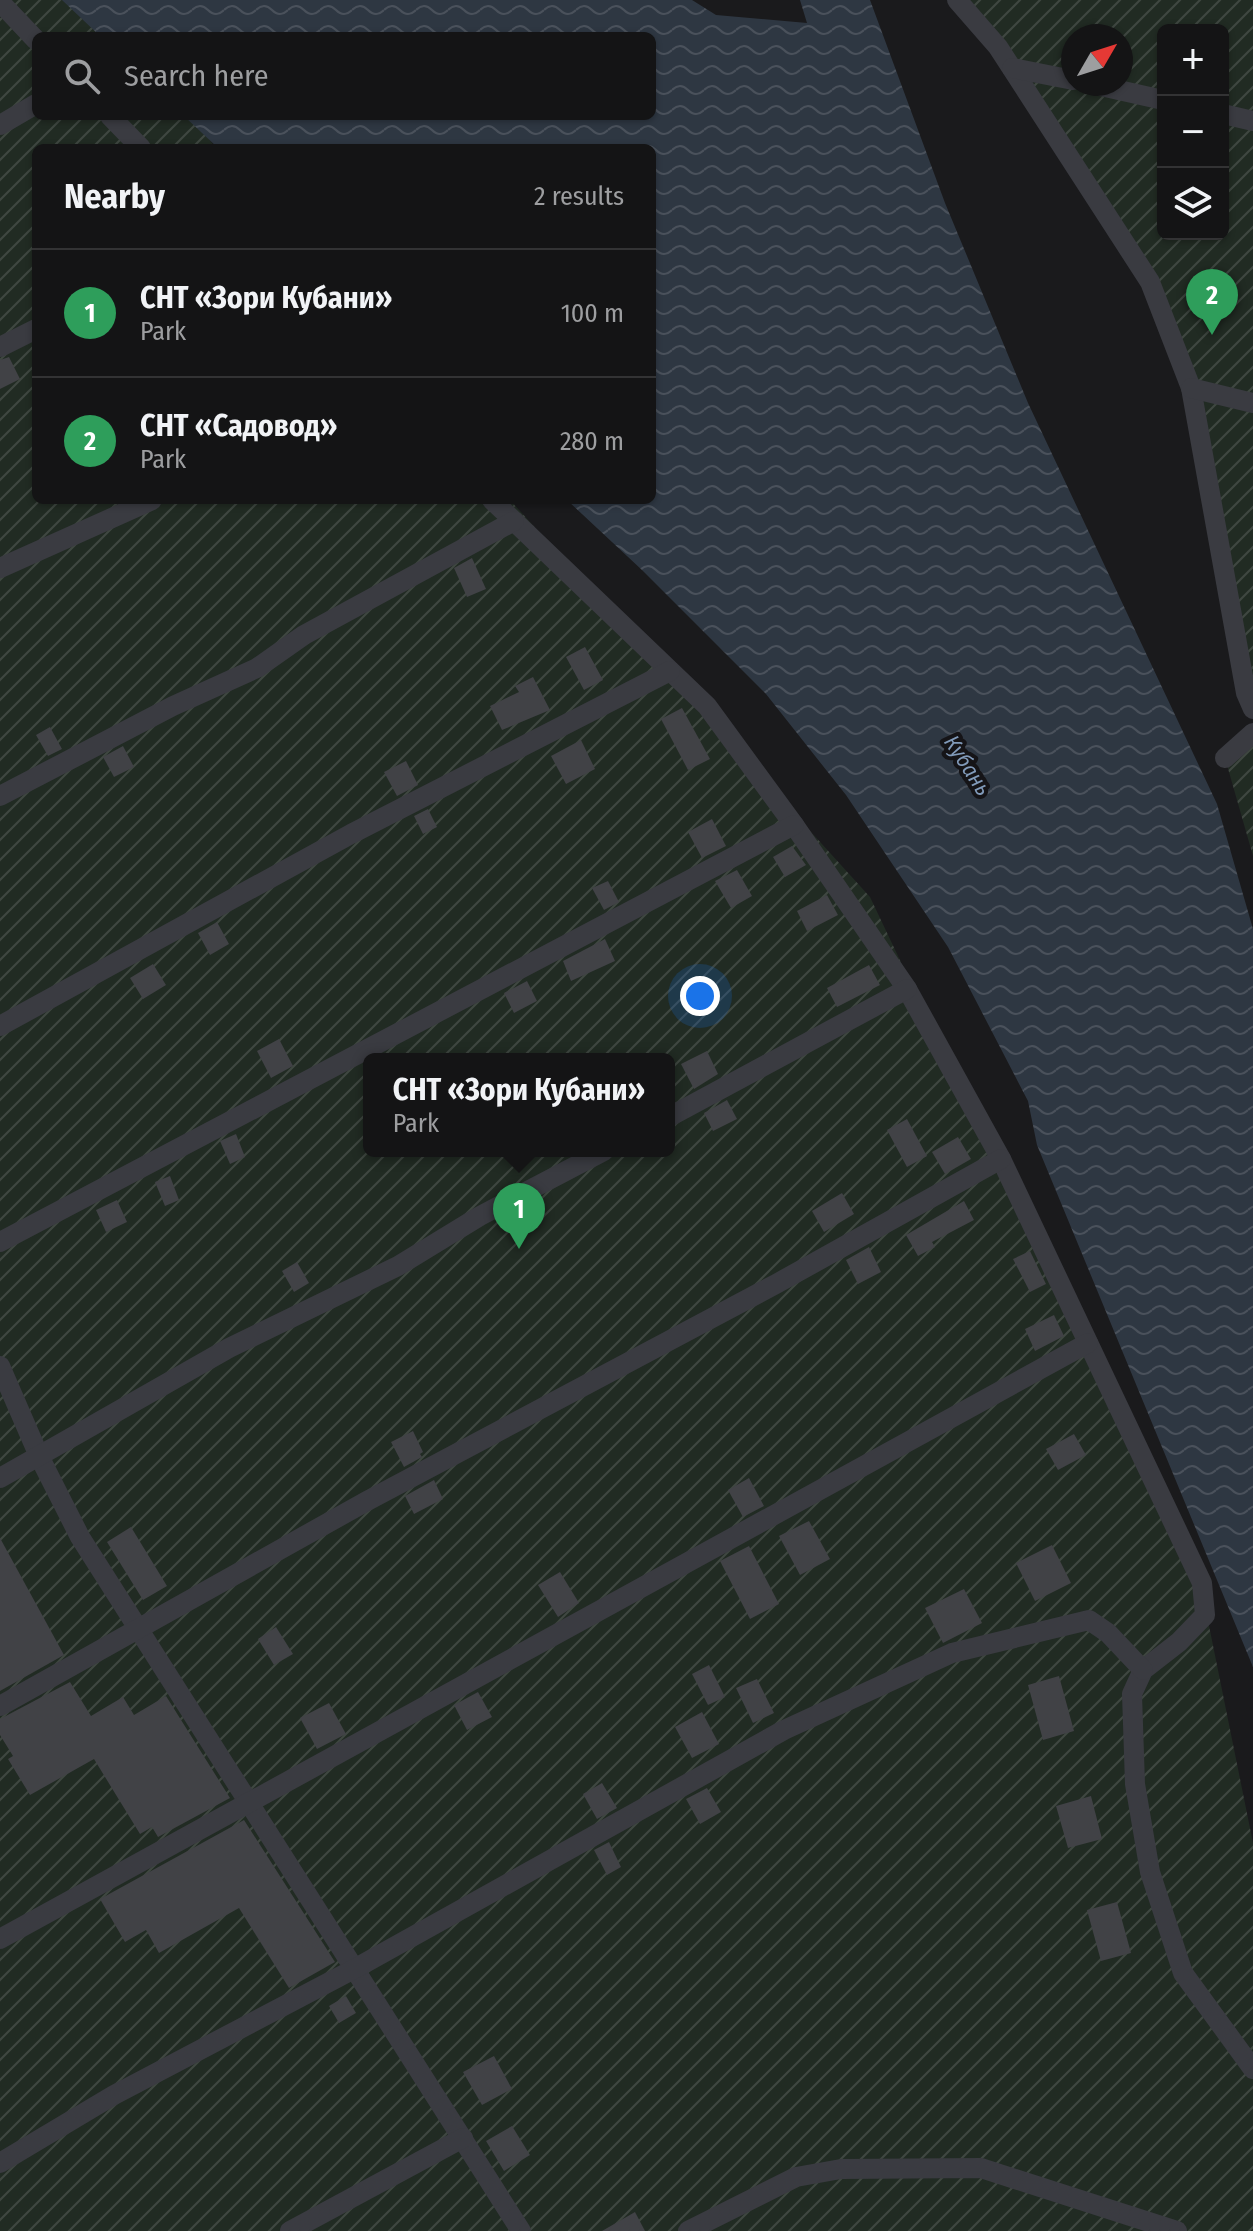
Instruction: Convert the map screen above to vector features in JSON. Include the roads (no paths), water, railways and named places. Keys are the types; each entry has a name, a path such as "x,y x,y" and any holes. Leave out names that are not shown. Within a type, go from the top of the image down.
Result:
{"lane":[{"path":"957,0 998,47 1150,282 1191,388 1246,693 1253,709"},
{"path":"0,2 32,36"},
{"path":"1012,68 1061,78"},
{"path":"1133,93 1157,99"},
{"path":"0,125 32,106"},
{"path":"1229,115 1253,121"},
{"path":"114,120 137,144"},
{"path":"0,347 32,331"},
{"path":"1191,388 1253,403"},
{"path":"0,568 143,504"},
{"path":"496,504 707,706 907,989 1001,1159 1202,1583 1205,1615 1179,1642 1143,1670 1132,1694 1135,1784 1150,1872 1183,1973 1253,2069"},
{"path":"0,796 173,706 257,668 304,635 514,521"},
{"path":"0,1026 351,834 670,671"},
{"path":"1225,758 1253,733"},
{"path":"0,1242 794,825"},
{"path":"675,1114 907,989"},
{"path":"0,1478 229,1348 398,1266 480,1216 593,1157"},
{"path":"0,1706 520,1418 776,1284 1001,1159"},
{"path":"0,1939 1088,1343"},
{"path":"0,1366 39,1456 80,1537 521,2231"},
{"path":"0,2163 114,2095 356,1968 784,1730 952,1653 1089,1620 1108,1633 1143,1670"},
{"path":"290,2231 463,2138"},
{"path":"688,2231 796,2177 841,2169 981,2168 1177,2231"}],"water":[{"name":"Кубань","path":"62,0 692,0 716,15 807,23 800,0 870,0 945,203 1028,403 1217,804 1253,929 1253,1667 1037,1145 1028,1101 948,947 846,795 766,694 571,504 656,504 656,144 214,144 188,120 656,120 656,32 96,32"}],"place":[{"name":"СНТ «Садовод»","path":"1212,335"},
{"name":"СНТ «Зори Кубани»","path":"519,1249"}]}
